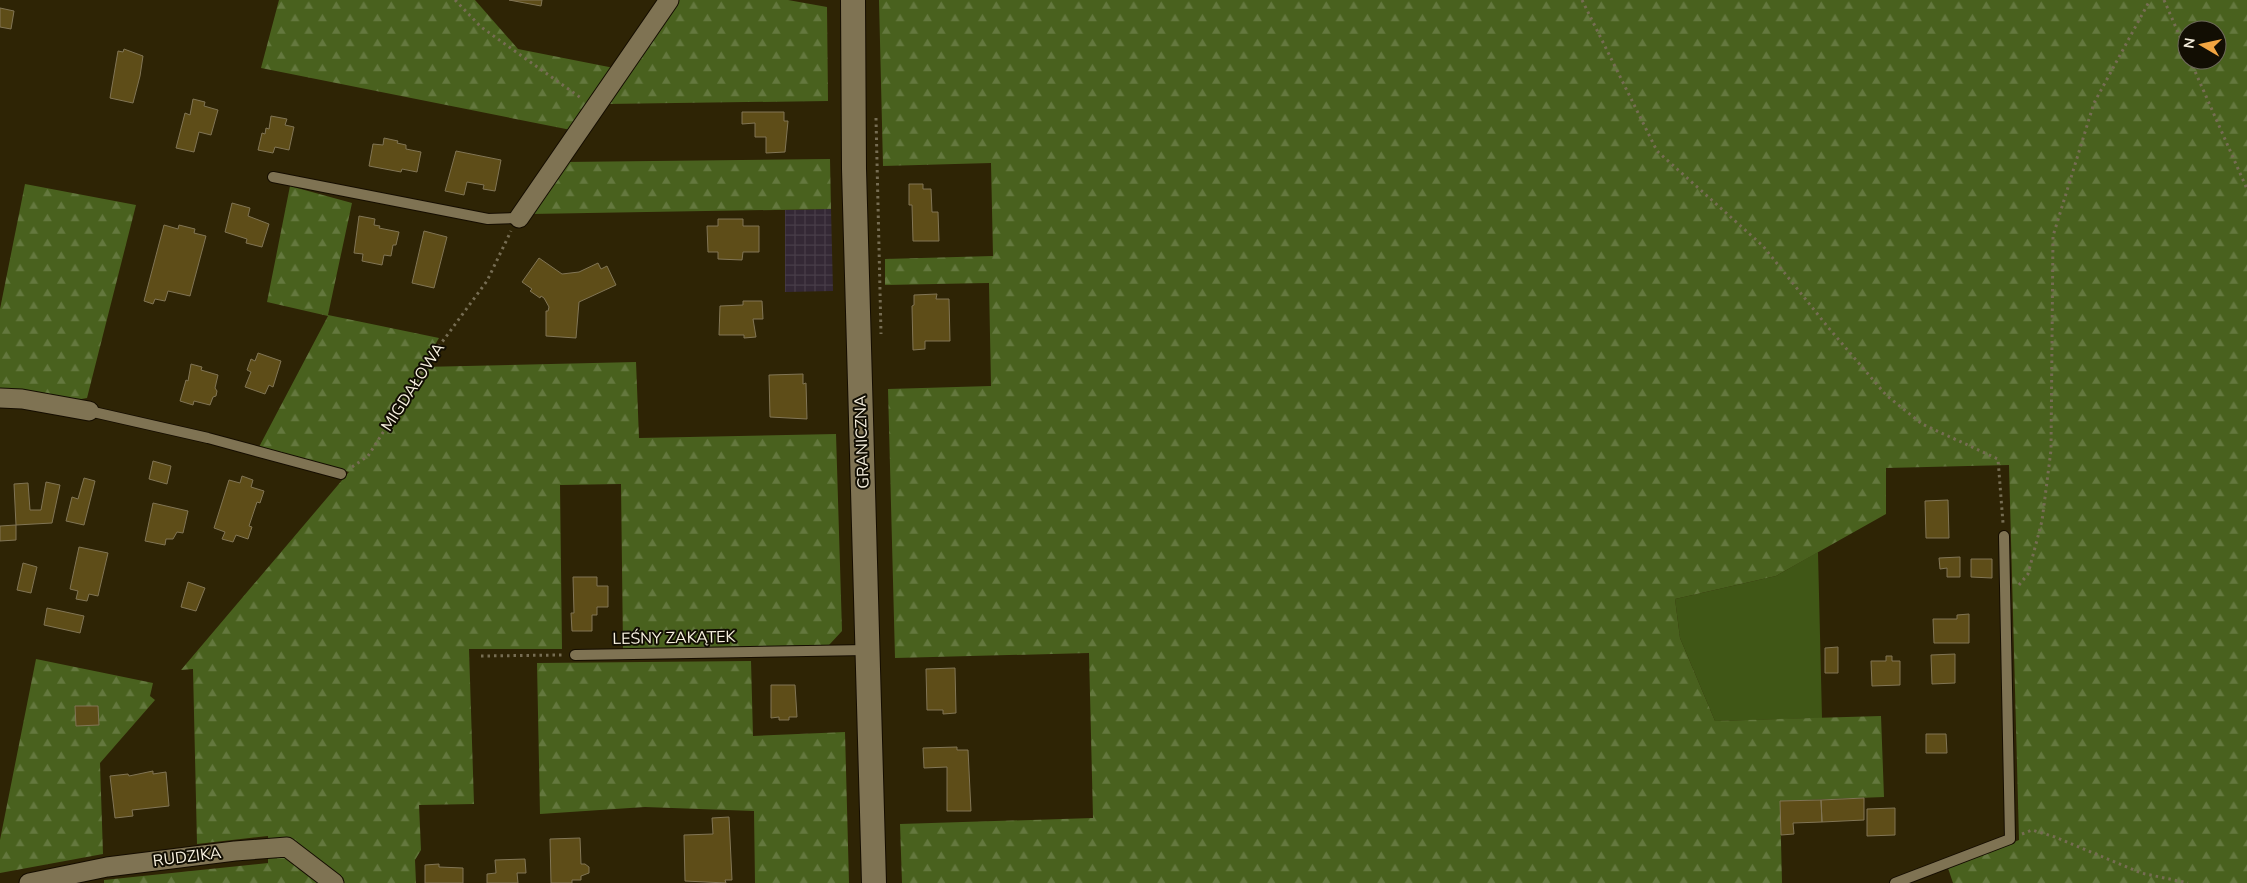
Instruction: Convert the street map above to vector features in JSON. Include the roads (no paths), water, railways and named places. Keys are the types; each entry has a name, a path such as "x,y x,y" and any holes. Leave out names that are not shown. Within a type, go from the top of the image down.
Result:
{"street":[{"path":"519,218 596,109 669,0"},
{"name":"GRANICZNA","path":"853,0 854,169 874,883"},
{"path":"0,398 22,399 89,411"},
{"name":"RUDZIKA","path":"29,883 107,867 234,851 287,847 334,883"}],"lane":[{"path":"273,177 488,220 519,218"},
{"path":"89,411 208,438 341,474"},
{"path":"1895,883 2010,839 2004,536"},
{"name":"LEŚNY ZAKĄTEK","path":"575,655 867,650"}]}
